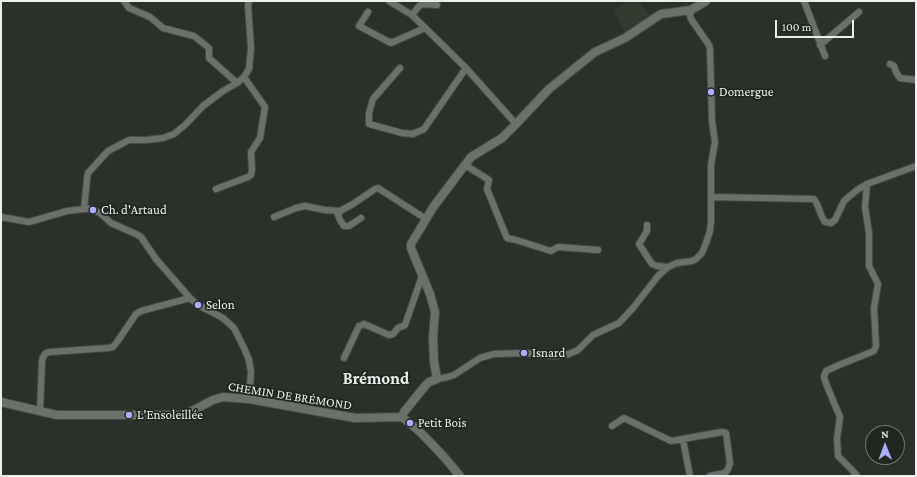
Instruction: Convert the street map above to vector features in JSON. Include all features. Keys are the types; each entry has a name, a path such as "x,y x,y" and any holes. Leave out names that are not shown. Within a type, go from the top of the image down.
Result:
{"street":[{"path":"124,1 129,8 150,17 163,28 194,36 209,48 209,58 237,83"},
{"path":"84,209 88,173 108,151 129,140 163,138 174,134 185,125 202,106 237,83 244,76 249,69 252,48 248,5 249,1"},
{"path":"389,1 412,15 466,68 516,124"},
{"path":"437,379 434,362 433,338 435,312 411,248 411,244 434,206 471,157 502,138 550,89 595,52 624,38 661,14 691,10 706,1"},
{"path":"804,1 825,56"},
{"path":"412,15 419,6 423,4 436,5"},
{"path":"460,476 424,436 402,417 404,412 429,382 454,375 480,358 494,354 524,353 554,356 569,354 578,350 593,335 618,323 633,308 658,276 668,267 677,263 692,261 702,253 710,231 711,165 715,142 712,121 710,51 709,46 691,19 691,10"},
{"path":"368,12 359,26 391,43 424,28"},
{"path":"820,45 859,12"},
{"path":"890,64 894,66 900,78 916,80"},
{"path":"400,68 373,99 369,113 369,124 402,133 413,134 424,129 466,68"},
{"path":"216,189 251,175 251,152 260,138 265,108 244,76"},
{"path":"465,165 489,180 488,189 507,238 551,251 558,248 598,250"},
{"path":"711,197 814,199 825,222 831,223 836,220 844,201 857,190 867,184 916,166"},
{"path":"857,476 838,456 837,438 840,417 826,386 824,377 826,371 874,351 876,346 874,308 878,284 869,266 869,233 865,207 867,184"},
{"path":"274,217 305,206 340,211 378,188 426,219"},
{"path":"1,217 29,222 67,211 84,209 93,210 100,213 112,223 136,234 141,238 156,259 190,298 198,305 223,318 231,325 237,334 249,360 249,399"},
{"path":"340,211 338,215 344,226 349,226 360,218"},
{"path":"648,225 647,231 639,244 652,264 668,267"},
{"path":"344,358 359,326 364,324 389,335 393,334 398,328 405,325 422,276"},
{"path":"40,411 42,361 46,353 113,347 136,314 141,311 190,298"},
{"name":"CHEMIN DE BRÉMOND","path":"1,402 49,414 180,415 188,413 223,397 249,399 355,418 402,417"},
{"path":"612,426 624,418 671,441 722,432 726,433 730,463 728,469 725,473 710,476"},
{"path":"683,440 690,476"}],"shaded area":[{"path":"628,1 639,1 651,17 625,34 614,10"}],"place":[{"name":"Domergue","path":"711,92"},
{"name":"Ch. d'Artaud","path":"93,210"},
{"name":"Selon","path":"198,305"},
{"name":"Isnard","path":"524,353"},
{"name":"L'Ensoleillée","path":"129,415"},
{"name":"Petit Bois","path":"410,423"}],"district":[{"name":"Brémond","path":"376,379"}]}
